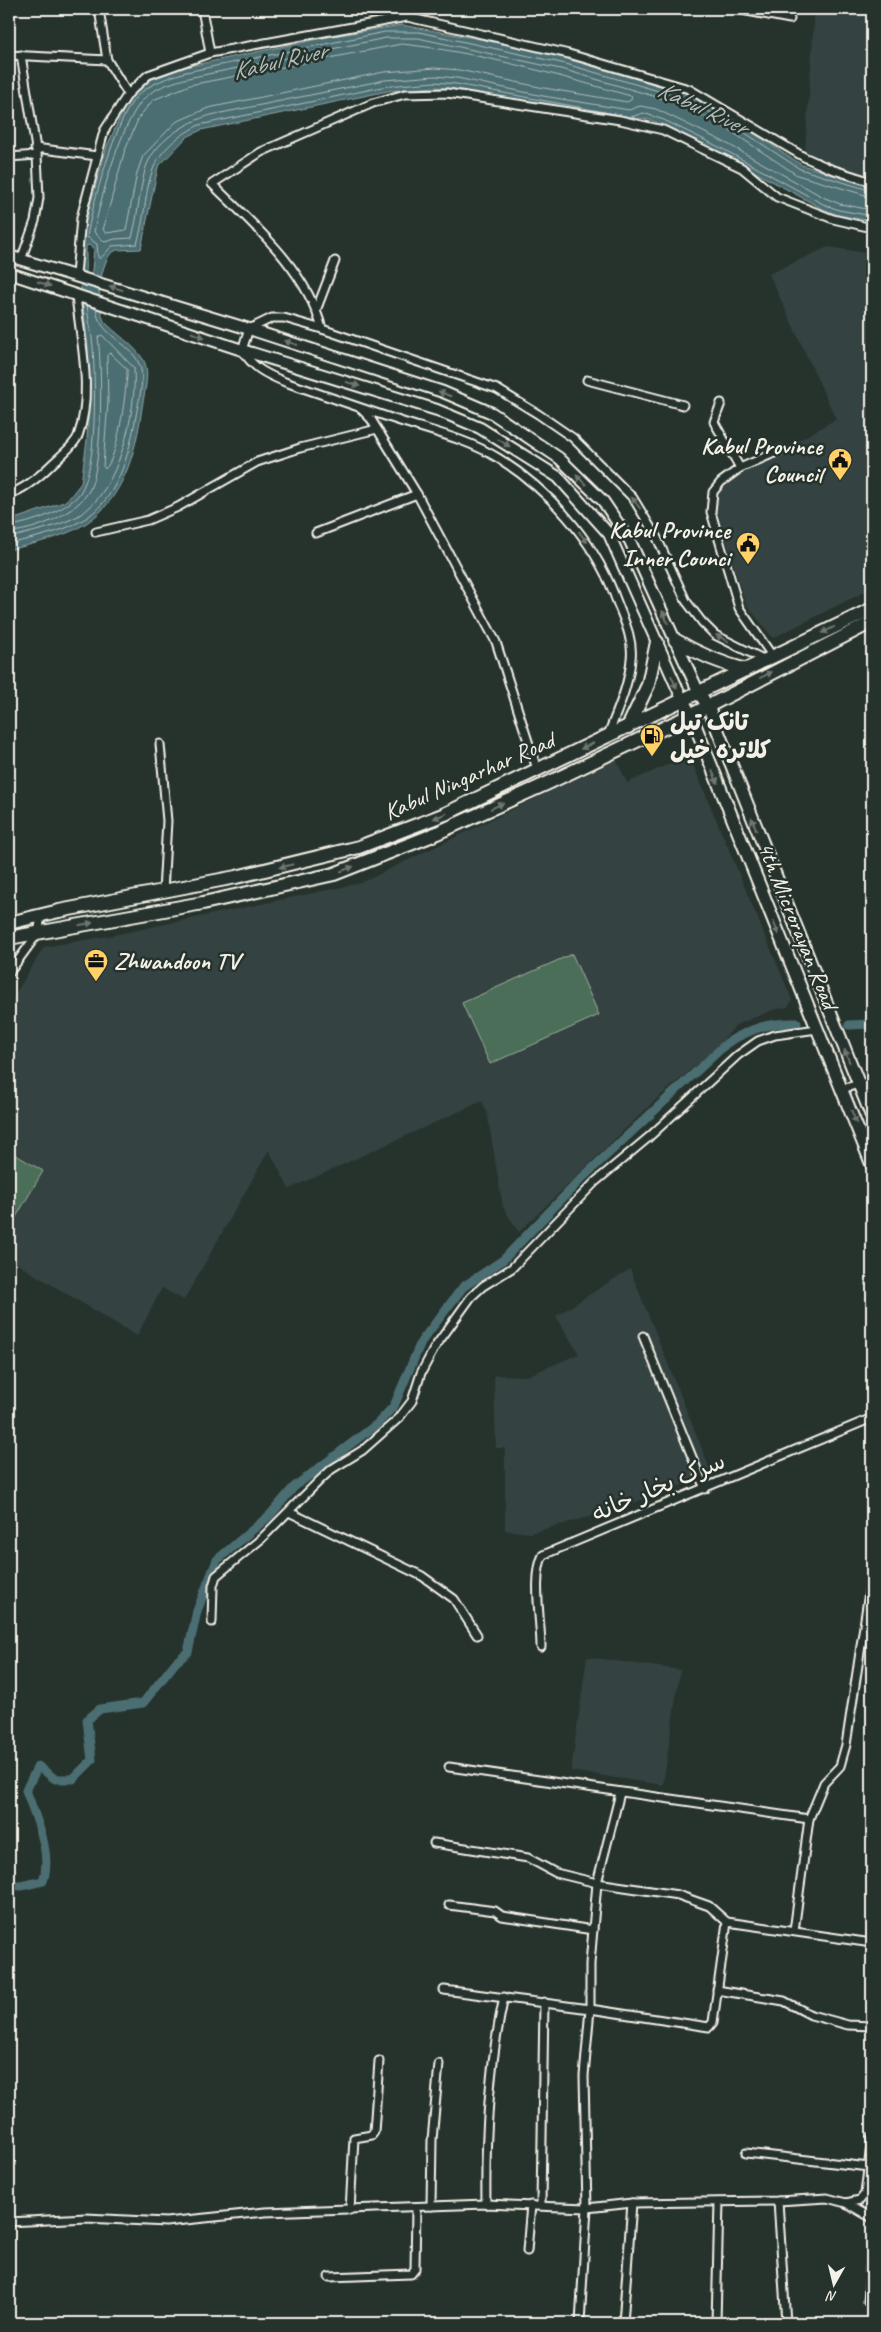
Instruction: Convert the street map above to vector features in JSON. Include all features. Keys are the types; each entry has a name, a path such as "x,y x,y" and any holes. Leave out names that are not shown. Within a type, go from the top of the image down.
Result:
{"highway":[{"name":"Kabul Ningarhar Road","path":"9,923 41,917 59,911 163,892 359,847 445,814 872,609"},
{"path":"708,706 872,622"},
{"path":"675,640 699,654 723,664 746,670"},
{"path":"628,726 648,685 657,642"},
{"name":"Kabul Ningarhar Road","path":"9,938 222,899 334,874 428,837 691,716 708,706"}],"main road":[{"path":"9,256 77,275 443,392 492,414 559,458 603,501 630,541 699,693"},
{"path":"9,272 242,350 437,410 480,428 558,477 609,534 683,701"},
{"name":"4th Microrayan Road","path":"699,693 708,706 872,1117"},
{"name":"4th Microrayan Road","path":"683,701 691,716 872,1165"}],"street":[{"path":"99,9 107,60 128,94"},
{"path":"202,9 210,53"},
{"path":"77,275 81,218 104,131 128,94 148,75 210,53 407,12 448,9"},
{"path":"736,9 790,19"},
{"path":"407,12 569,54 689,89 804,157 831,169 872,182"},
{"path":"9,55 107,60"},
{"path":"20,55 36,151 39,198 35,221 21,260"},
{"path":"322,329 317,308 310,293 264,234 212,184 261,152 373,103 404,94 447,93 551,111 620,120 663,130 742,168 777,197 833,219 872,228"},
{"path":"9,157 36,151 97,156"},
{"path":"317,308 335,261"},
{"path":"9,494 22,488 46,470 78,438 84,409 84,373 77,296"},
{"path":"608,736 627,682 632,658 630,642 604,569 584,538 559,508 530,482 498,458 453,436 356,406 258,370 248,361 242,350 249,329 272,318 284,318 322,329 497,389 573,438 633,498 646,517 686,601 715,635 769,658"},
{"path":"587,380 683,405"},
{"path":"720,404 714,422 740,468"},
{"path":"356,406 371,419 417,494 496,642 537,769"},
{"path":"96,532 148,520 170,511 257,462 300,448 377,429"},
{"path":"769,658 739,608 711,512 713,492 721,482 740,468 781,450"},
{"path":"316,533 417,494"},
{"path":"160,744 167,821 163,892"},
{"path":"9,973 38,933 41,917"},
{"path":"212,1622 213,1586 216,1576 289,1512 326,1474 363,1450 399,1418 412,1401 421,1373 435,1347 471,1297 483,1286 512,1268 595,1182 649,1137 702,1087 758,1041 775,1035 817,1029"},
{"path":"842,1089 859,1084 872,1085"},
{"path":"644,1336 705,1489"},
{"name":"سرک بخار خانه","path":"541,1647 538,1586 539,1569 543,1555 872,1418"},
{"path":"289,1512 422,1576 454,1599 477,1635"},
{"path":"794,1931 809,1819 824,1783 840,1766 846,1745 868,1619 871,1579"},
{"path":"449,1767 809,1819"},
{"path":"580,2323 586,2208 584,2076 590,2009 593,1930 597,1883 620,1793"},
{"path":"434,1843 528,1858 556,1873 597,1883 678,1895 709,1906 727,1922 872,1943"},
{"path":"449,1905 496,1911 502,1916 593,1930"},
{"path":"444,1990 544,2002 709,2027 713,2022 727,1922"},
{"path":"717,1990 784,2000 811,2015 848,2025 872,2026"},
{"path":"486,2204 487,2126 494,2053 504,1997"},
{"path":"541,2205 544,2002"},
{"path":"350,2210 354,2138 372,2136 374,2132 379,2061"},
{"path":"431,2206 432,2140 439,2064"},
{"path":"846,2203 860,2200 865,2194 872,2137"},
{"path":"746,2153 869,2167"},
{"path":"9,2222 94,2218 166,2222 266,2212 486,2204 586,2208 632,2203 778,2201 827,2198 846,2203 872,2218"},
{"path":"778,2201 786,2323"},
{"path":"716,2323 719,2202"},
{"path":"622,2323 632,2203"},
{"path":"527,2251 531,2205"},
{"path":"329,2277 411,2274 415,2269 416,2208"},
{"path":"868,2302 872,2239"}],"shaded area":[{"path":"815,9 872,9 872,176 843,169 805,152"},
{"path":"828,247 872,254 872,588 773,638 745,603 717,510 716,495 722,485 836,419 769,274"},
{"path":"689,755 792,1000 788,1007 773,1010 736,1025 719,1045 651,1104 519,1232 503,1207 487,1112 482,1101 289,1189 269,1150 184,1300 162,1288 137,1336 9,1259 9,1229 43,1171 9,1151 9,1000 11,1001 44,947 109,936 361,883 616,759 627,783"},
{"path":"9,949 12,949 21,956 9,973"},
{"path":"630,1269 712,1474 614,1510 530,1533 505,1530 505,1448 496,1448 494,1375 527,1376 579,1354 556,1316"},
{"path":"587,1657 680,1670 663,1785 571,1771"}],"green space":[{"path":"572,954 599,1015 490,1064 462,1003"},
{"path":"9,1151 43,1171 9,1229"}],"water":[{"name":"Kabul River","path":"402,25 496,42 567,59 688,94 732,119 802,165 872,186 872,221 838,215 821,208 718,152 651,120 639,118 635,122 455,89 435,87 388,91 201,130 187,137 158,167 141,249 117,250 111,253 101,277 100,305 104,321 139,354 143,359 146,370 146,383 136,441 126,473 110,501 85,524 77,529 38,543 9,550 9,521 64,502 81,483 87,440 89,401 88,346 79,273 82,234 107,146 130,96 152,79 185,67 333,36","holes":["89,245 94,249 91,281 86,282 86,246"]}],"waterway":[{"path":"9,1885 21,1886 43,1881 46,1870 42,1835 26,1790 38,1766 55,1779 73,1779 92,1760 87,1720 100,1709 143,1703 176,1662 188,1652 197,1611 217,1560 270,1515 294,1487 377,1424 394,1406 421,1342 463,1287 503,1260 582,1178 727,1043 760,1027 797,1023"},
{"path":"849,1025 872,1024"}],"place":[{"name":"Kabul Province Council","path":"840,481"},
{"name":"Kabul Province Inner Counci","path":"748,565"},
{"name":"تانک تیل کلاتره خیل","path":"652,757"},
{"name":"Zhwandoon TV","path":"96,982"}]}
